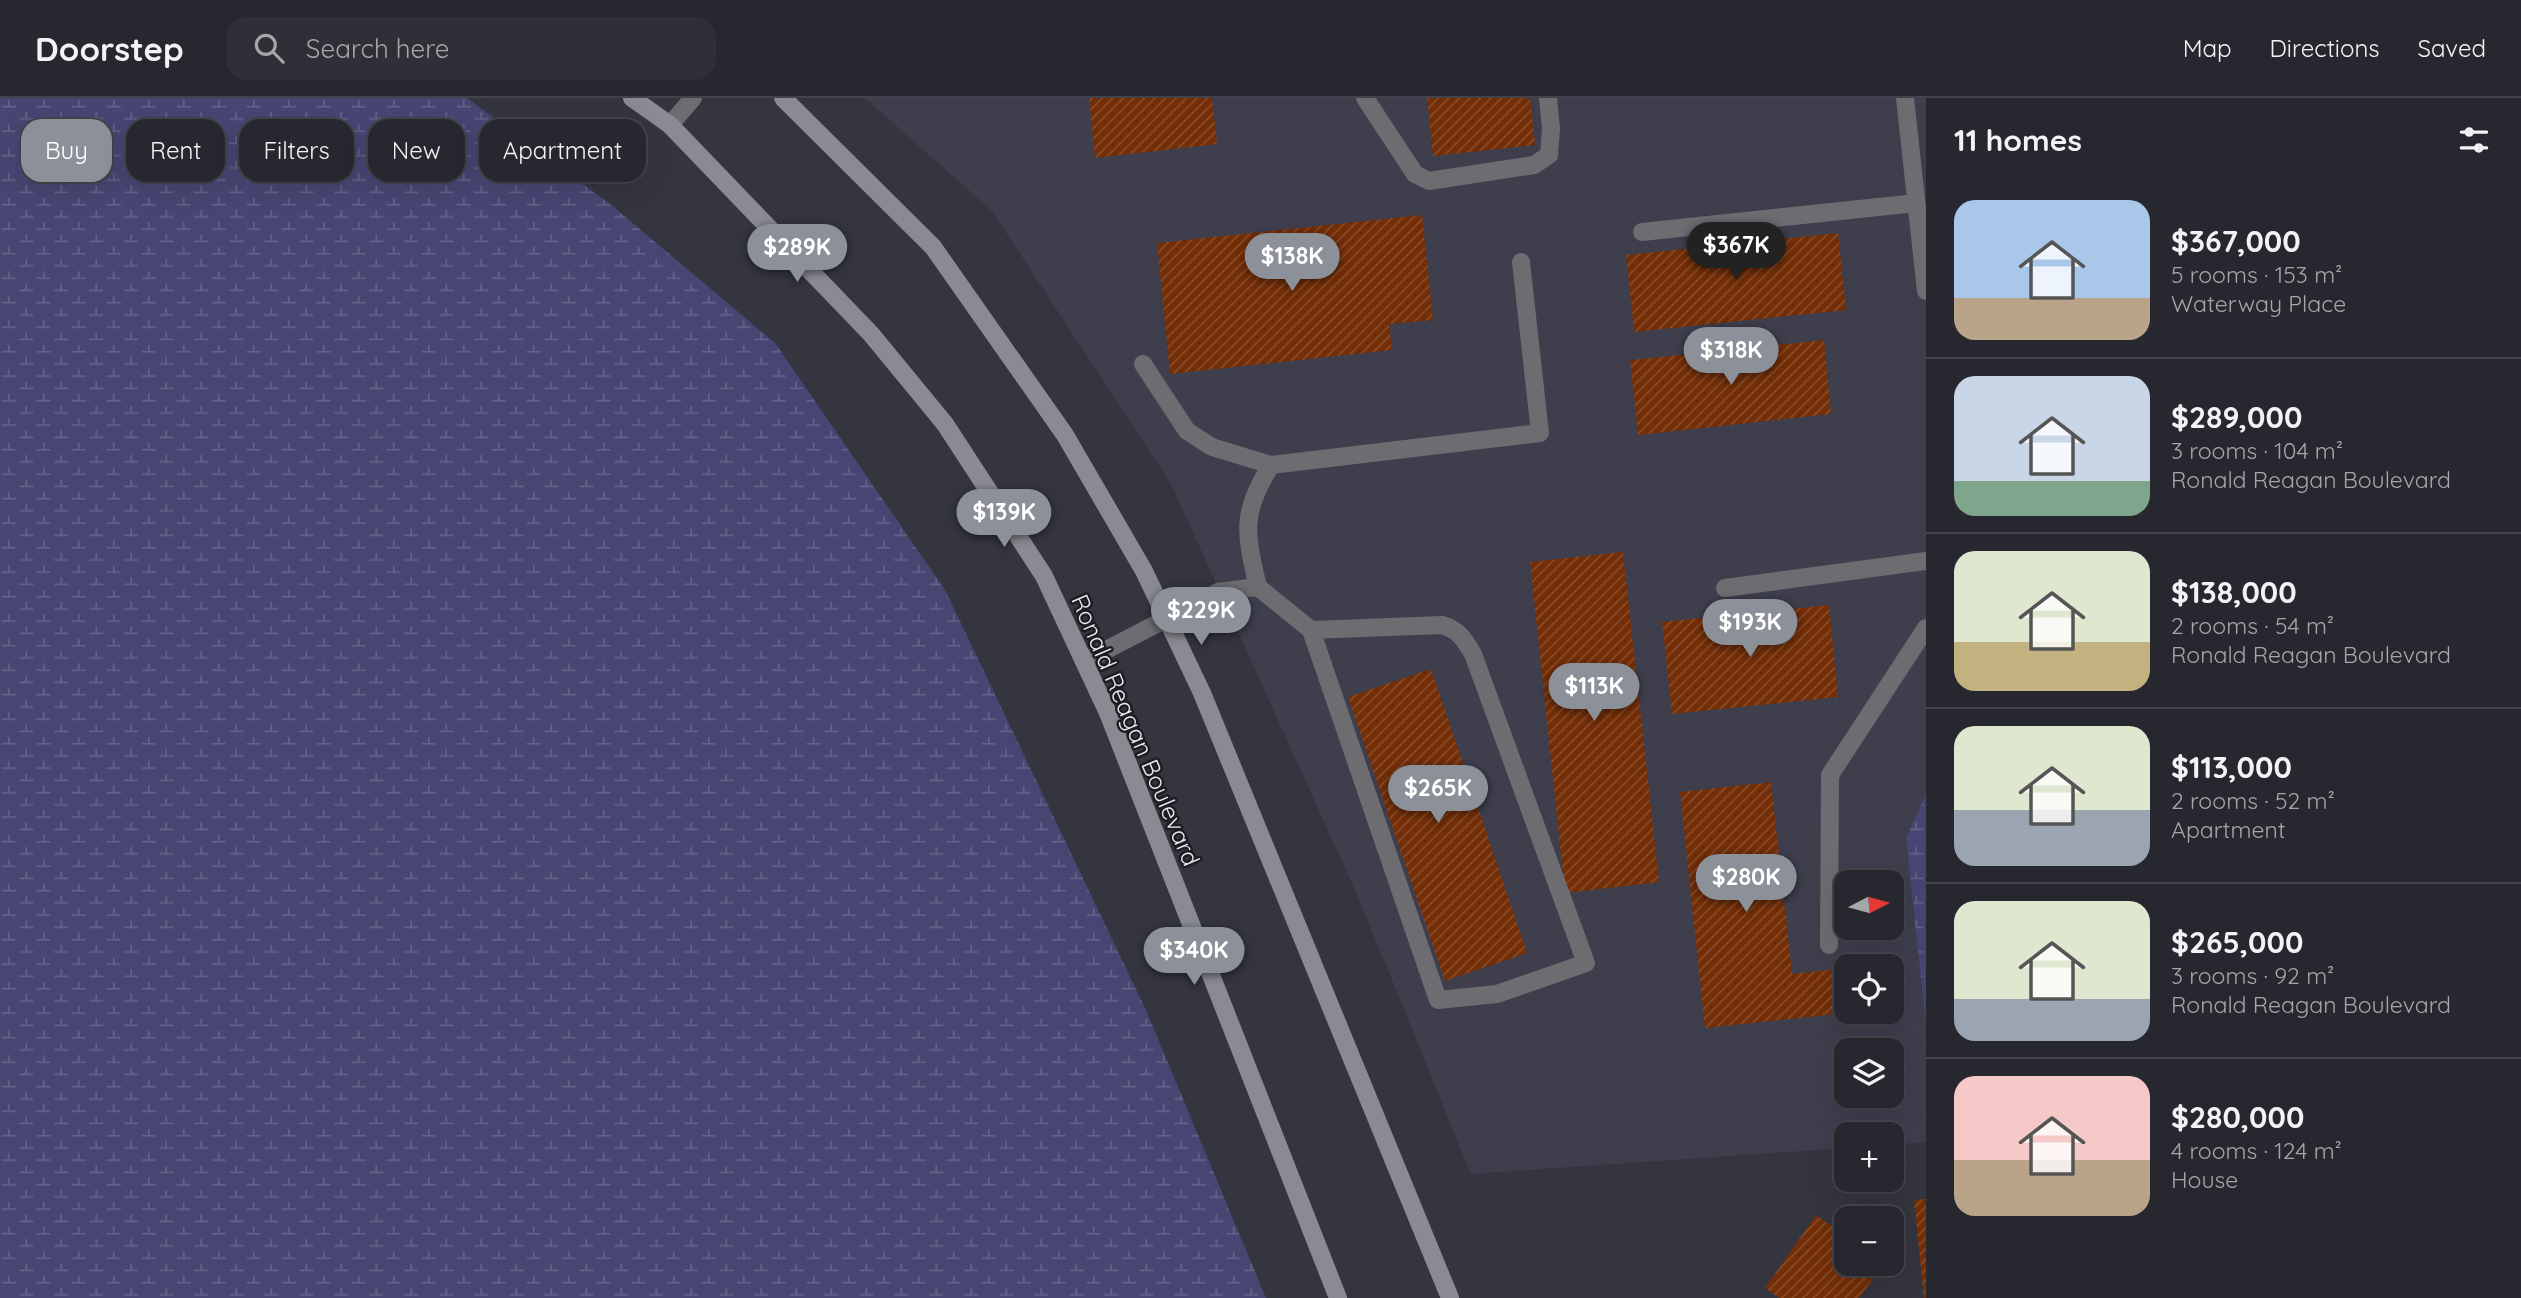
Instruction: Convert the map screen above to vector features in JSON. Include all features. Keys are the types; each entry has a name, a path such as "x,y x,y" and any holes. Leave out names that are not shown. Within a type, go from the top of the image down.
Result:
{"main road":[{"name":"Ronald Reagan Boulevard","path":"632,98 670,125 871,334 945,424 1044,576 1085,661 1338,1298"},
{"path":"783,98 933,247 1065,435 1144,571 1207,706 1450,1298"}],"street":[{"path":"670,125 693,98"},
{"path":"1365,98 1415,174 1429,181 1534,165 1549,155 1548,98"},
{"path":"1905,98 1926,291"},
{"path":"1642,232 1916,203"},
{"path":"1143,364 1187,431 1212,447 1271,465 1540,433 1521,262"},
{"path":"1271,465 1252,496 1246,535 1258,587 1311,630 1438,1000 1497,994 1586,962 1473,654 1456,629 1442,625 1311,630"},
{"path":"1725,588 1926,561"},
{"path":"1085,661 1218,592 1258,587"},
{"path":"1829,945 1830,775 1926,628"}],"shaded area":[{"path":"865,98 1926,98 1926,794 1906,838 1926,1026 1926,1142 1904,1144 1904,1122 1834,1122 1834,1149 1471,1174 1359,899 1171,484 992,211"}],"green space":[{"path":"0,98 467,98 495,119 479,119 479,182 580,182 775,343 945,590 1146,1010 1266,1298 0,1298"},
{"path":"1926,794 1926,1026 1906,838"}],"building":[{"path":"1089,98 1212,98 1217,144 1095,158"},
{"path":"1427,98 1530,98 1535,145 1433,156"},
{"path":"1422,215 1433,320 1389,324 1392,350 1170,374 1157,243"},
{"path":"1838,233 1846,310 1634,332 1626,255"},
{"path":"1824,340 1831,414 1638,435 1630,360"},
{"path":"1623,552 1659,882 1565,893 1530,562"},
{"path":"1829,605 1838,697 1672,714 1662,622"},
{"path":"1431,669 1527,953 1445,981 1348,697"},
{"path":"1771,782 1792,974 1834,969 1834,1014 1705,1028 1680,792"},
{"path":"1926,1199 1926,1298 1924,1298 1914,1200"},
{"path":"1816,1215 1834,1228 1834,1276 1875,1276 1859,1298 1779,1298 1765,1288"}]}
